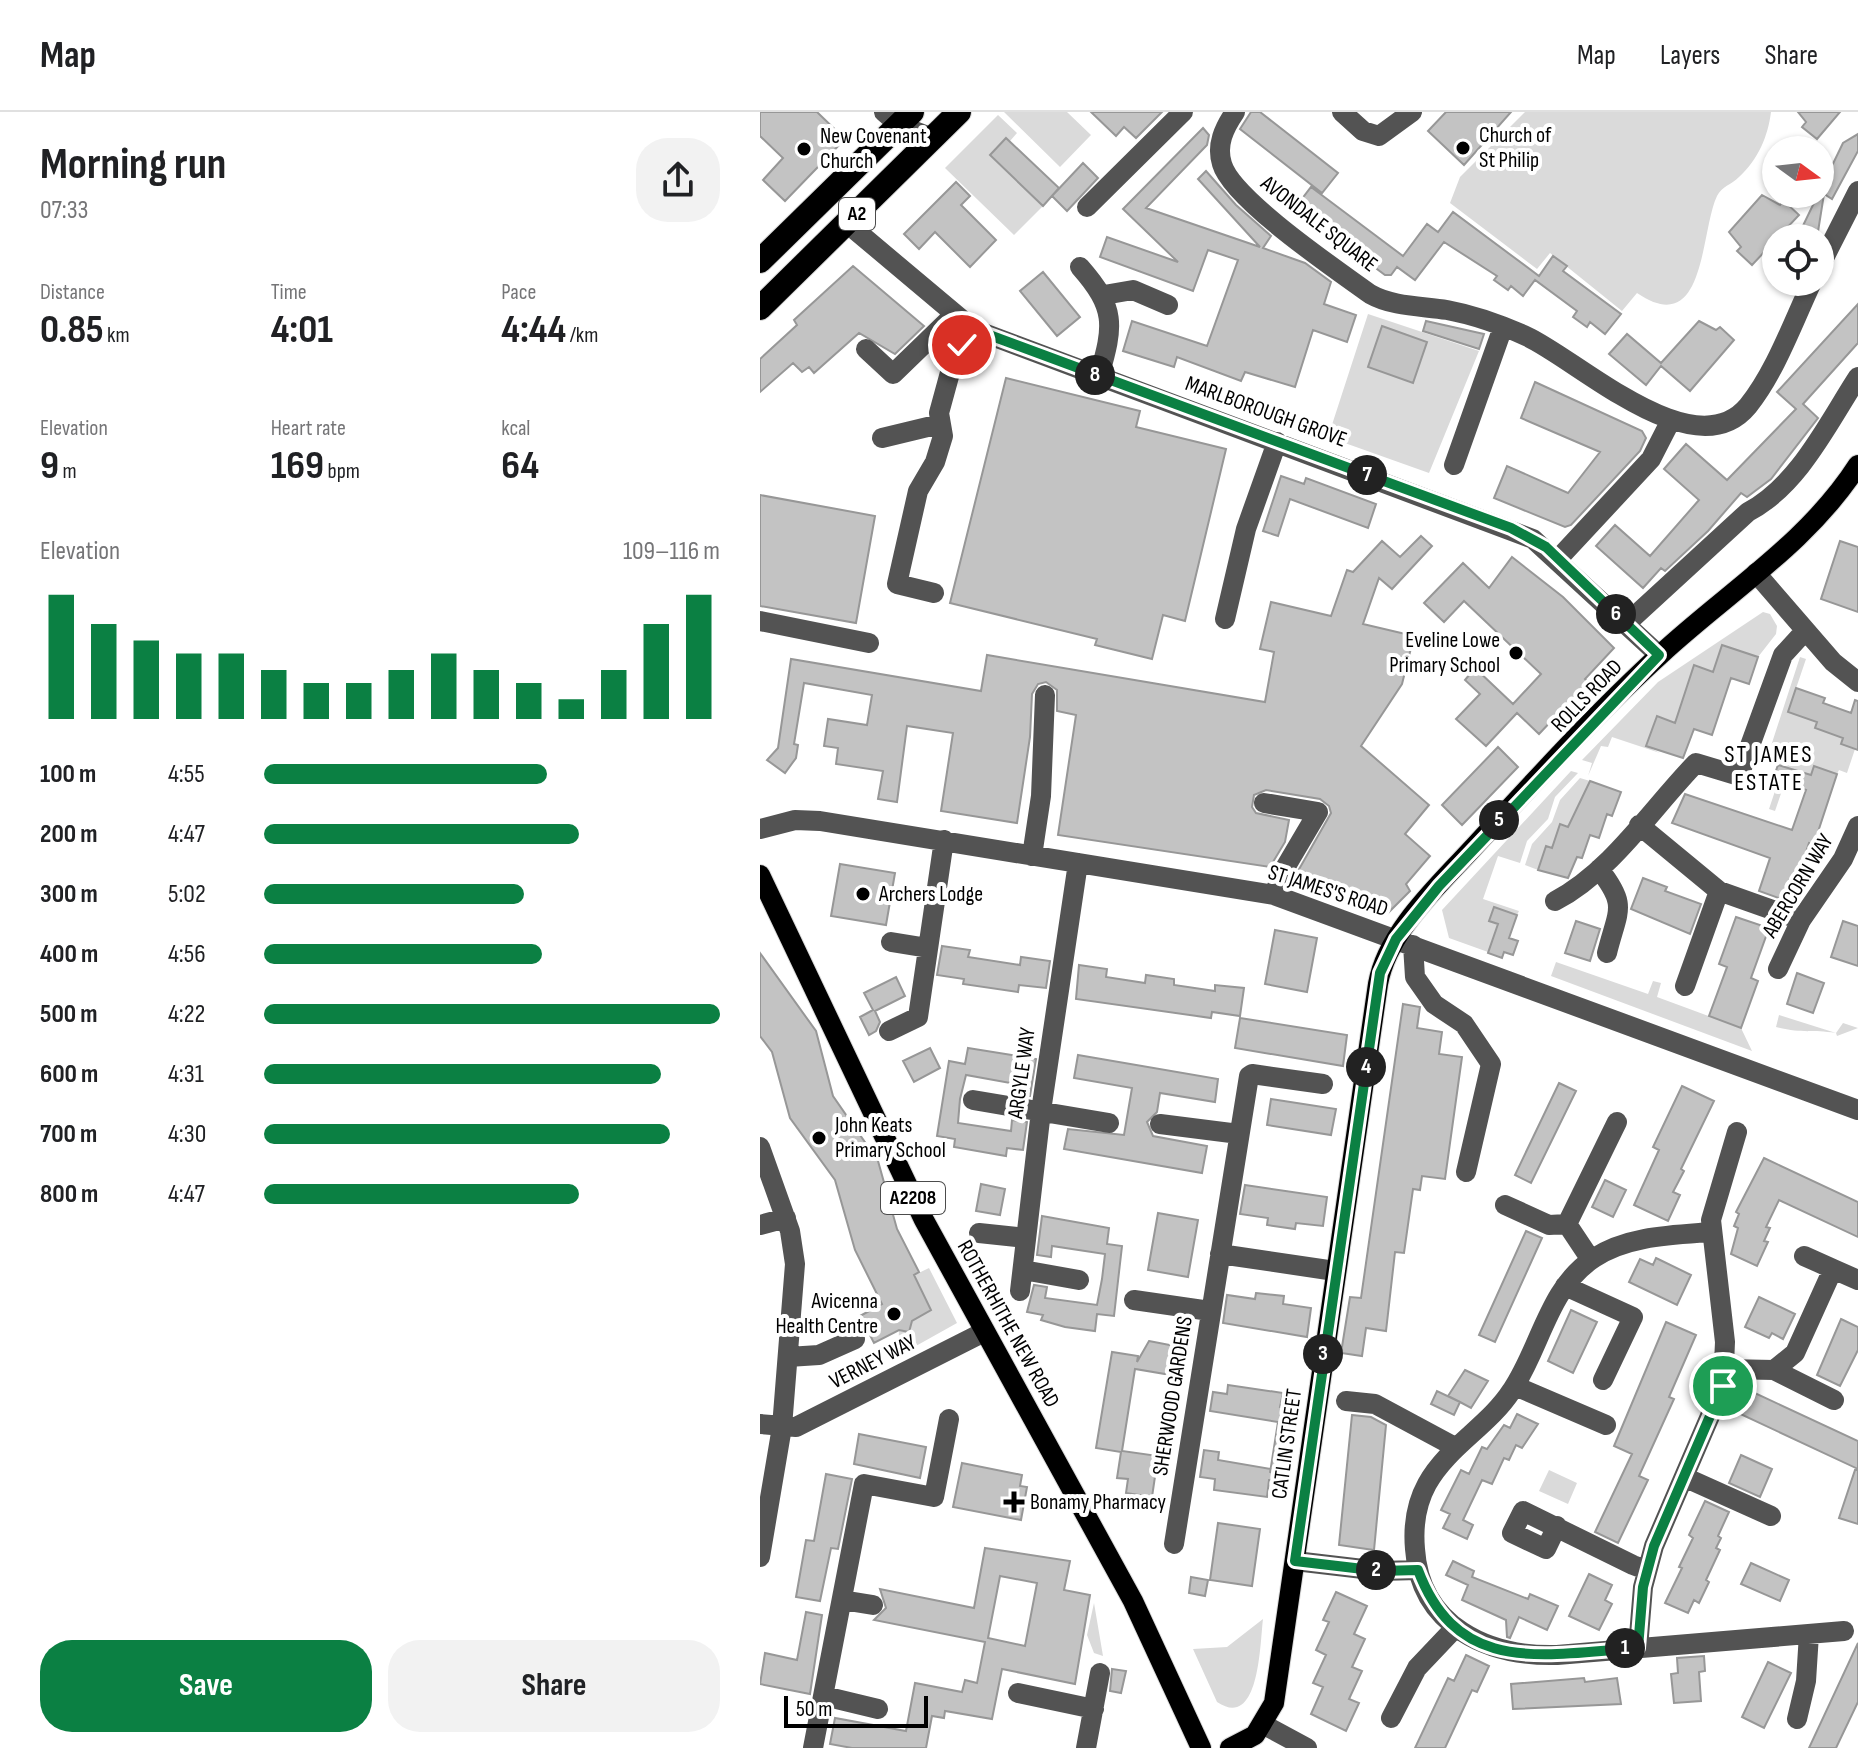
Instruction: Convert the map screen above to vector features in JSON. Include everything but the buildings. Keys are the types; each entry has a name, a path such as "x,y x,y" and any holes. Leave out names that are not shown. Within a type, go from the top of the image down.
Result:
{"highway":[{"name":"A2","path":"760,308 959,112"},
{"name":"A2","path":"760,261 898,116"}],"main road":[{"name":"ROLLS ROAD","path":"1404,942 1499,820 1659,655 1826,510 1858,465"},
{"name":"ROTHERHITHE NEW ROAD","path":"760,875 924,1220 1133,1601 1201,1748"},
{"name":"CATLIN STREET","path":"1264,1725 1277,1689 1378,984 1404,942"},
{"path":"1230,1748 1246,1741 1264,1725"}],"street":[{"path":"923,112 933,138"},
{"path":"1087,207 1183,112"},
{"name":"AVONDALE SQUARE","path":"1235,112 1221,139 1220,161 1230,182 1242,195 1378,298 1448,310 1503,327 1541,343 1627,399 1671,420 1707,424 1728,420 1741,412 1764,379 1805,296"},
{"path":"1342,112 1363,131 1379,136 1412,112"},
{"path":"898,116 933,138"},
{"path":"1834,238 1858,191"},
{"name":"MARLBOROUGH GROVE","path":"848,224 973,329 1511,528 1541,543 1659,655"},
{"path":"1080,267 1104,295 1109,313 1108,339 1099,376"},
{"path":"1104,295 1133,290 1168,305"},
{"path":"866,349 893,374 955,314"},
{"path":"1454,465 1503,327"},
{"path":"934,593 897,584 918,491 935,462 943,436 939,413 954,358 973,329"},
{"path":"1626,624 1748,512 1765,502 1823,436 1858,377"},
{"path":"1558,559 1658,448 1671,420"},
{"path":"882,438 940,424"},
{"path":"1225,619 1246,529 1277,442"},
{"path":"1756,573 1833,662 1858,682"},
{"path":"760,621 869,643"},
{"path":"1555,901 1578,889 1599,869 1696,763 1739,776 1783,655 1805,631"},
{"path":"1032,856 1041,796 1045,695"},
{"path":"1264,803 1318,812 1282,873 1274,895"},
{"name":"ST JAMES'S ROAD","path":"760,829 795,820 820,821 1274,895 1858,1110"},
{"path":"1639,825 1719,891 1801,920"},
{"name":"ABERCORN WAY","path":"1778,969 1829,868 1858,826"},
{"path":"889,1031 918,1017 944,840"},
{"name":"ARGYLE WAY","path":"1078,863 1041,1111 1021,1280 1079,1280"},
{"path":"1599,869 1618,893 1620,903 1607,953"},
{"path":"1685,986 1719,891"},
{"path":"891,942 928,948"},
{"path":"1404,942 1415,977 1434,1004 1464,1024 1491,1064 1466,1172"},
{"name":"SHERWOOD GARDENS","path":"1174,1544 1248,1081 1252,1074 1323,1084"},
{"path":"973,1100 1109,1123"},
{"path":"1567,1224 1617,1122"},
{"path":"1160,1124 1239,1134"},
{"path":"1638,1648 1646,1570 1659,1530 1720,1395 1725,1369 1711,1232 1713,1212 1737,1132"},
{"path":"760,1147 769,1198 786,1218 795,1264 782,1427 760,1557"},
{"path":"1505,1205 1549,1225 1567,1224"},
{"path":"760,1225 786,1218"},
{"path":"1567,1224 1591,1260"},
{"path":"1711,1232 1636,1241 1614,1247 1591,1260 1565,1286 1515,1386 1436,1468 1418,1505 1414,1536 1418,1570 1427,1593 1454,1629 1479,1643 1513,1654 1557,1655 1844,1631"},
{"path":"979,1233 1026,1238"},
{"path":"1220,1254 1335,1271"},
{"path":"1804,1256 1858,1280"},
{"path":"1774,1370 1788,1362 1795,1353 1833,1269"},
{"path":"1565,1286 1633,1317 1603,1380"},
{"path":"1134,1300 1210,1311"},
{"name":"VERNEY WAY","path":"782,1427 796,1427 984,1332"},
{"path":"788,1357 819,1355 855,1339"},
{"path":"1725,1369 1774,1370 1834,1400"},
{"path":"1515,1386 1606,1425"},
{"path":"1346,1401 1375,1404 1455,1447"},
{"path":"813,1748 864,1484 934,1497 949,1419"},
{"path":"760,1424 782,1427"},
{"path":"1684,1477 1771,1516"},
{"path":"1557,1526 1646,1570"},
{"path":"1295,1561 1380,1571 1418,1570"},
{"path":"842,1600 873,1605"},
{"path":"1391,1718 1417,1668 1454,1629"},
{"path":"1797,1719 1806,1681 1809,1634"},
{"path":"1086,1748 1100,1673"},
{"path":"1018,1693 1094,1709"},
{"path":"824,1696 878,1709"},
{"path":"1264,1725 1307,1748"}],"shaded area":[{"path":"1004,112 1067,112 1091,135 1060,167"},
{"path":"1525,112 1771,112 1757,155 1746,170 1717,196 1696,276 1688,292 1676,303 1660,304 1637,293 1622,311 1550,253 1537,269 1450,203 1460,177"},
{"path":"998,115 1017,133 1010,141 1006,138 990,155 1043,206 1014,235 945,168"},
{"path":"1368,314 1479,351 1429,473 1328,437"},
{"path":"1763,612 1770,614 1777,626 1776,634 1758,657 1723,645 1713,672 1694,666 1675,723 1656,717 1646,746 1660,753 1612,737 1608,747 1601,746 1588,776 1592,763 1582,760 1658,682"},
{"path":"1800,657 1806,659 1788,712 1817,722 1815,728 1843,738 1841,744 1855,749 1847,773 1839,770 1837,774 1814,767 1809,780 1788,773 1775,811 1769,809 1783,767 1758,759 1755,769 1751,767 1755,748 1769,752"},
{"path":"1571,771 1578,773 1555,797 1548,819 1527,841 1520,863 1498,856 1483,899 1519,911 1517,915 1494,908 1489,921 1498,924 1488,952 1449,938 1442,910"},
{"path":"1580,778 1590,781 1568,827 1560,824 1552,848 1546,846 1538,870 1525,865 1532,844 1552,822 1560,800"},
{"path":"1556,962 1648,994 1653,981 1661,983 1657,997 1741,1028 1752,1051 1551,976"},
{"path":"1779,1015 1836,1033 1776,1027"},
{"path":"1843,1023 1858,1028 1837,1036"},
{"path":"929,1268 957,1323 898,1356 899,1330 907,1331 910,1321 931,1310 919,1286 896,1284"},
{"path":"1549,1470 1577,1483 1568,1504 1539,1491"},
{"path":"1094,1603 1103,1656 1094,1653 1087,1635"},
{"path":"1263,1619 1258,1663 1250,1695 1242,1704 1231,1708 1217,1702 1193,1649 1227,1647"}],"place":[{"name":"Church of St Philip","path":"1463,148"},
{"name":"New Covenant Church","path":"804,149"},
{"name":"Eveline Lowe Primary School","path":"1516,653"},
{"name":"Archers Lodge","path":"863,894"},
{"name":"John Keats Primary School","path":"819,1138"},
{"name":"Avicenna Health Centre","path":"894,1314"},
{"name":"Bonamy Pharmacy","path":"1014,1502"}],"district":[{"name":"ST JAMES ESTATE","path":"1769,768"}],"route":[{"path":"962,345 973,329 1511,528 1546,547 1659,655 1439,886 1396,939 1380,973 1295,1561 1380,1571 1418,1570 1427,1593 1454,1629 1479,1643 1513,1654 1557,1655 1638,1648 1646,1570 1659,1530 1723,1386"}]}
